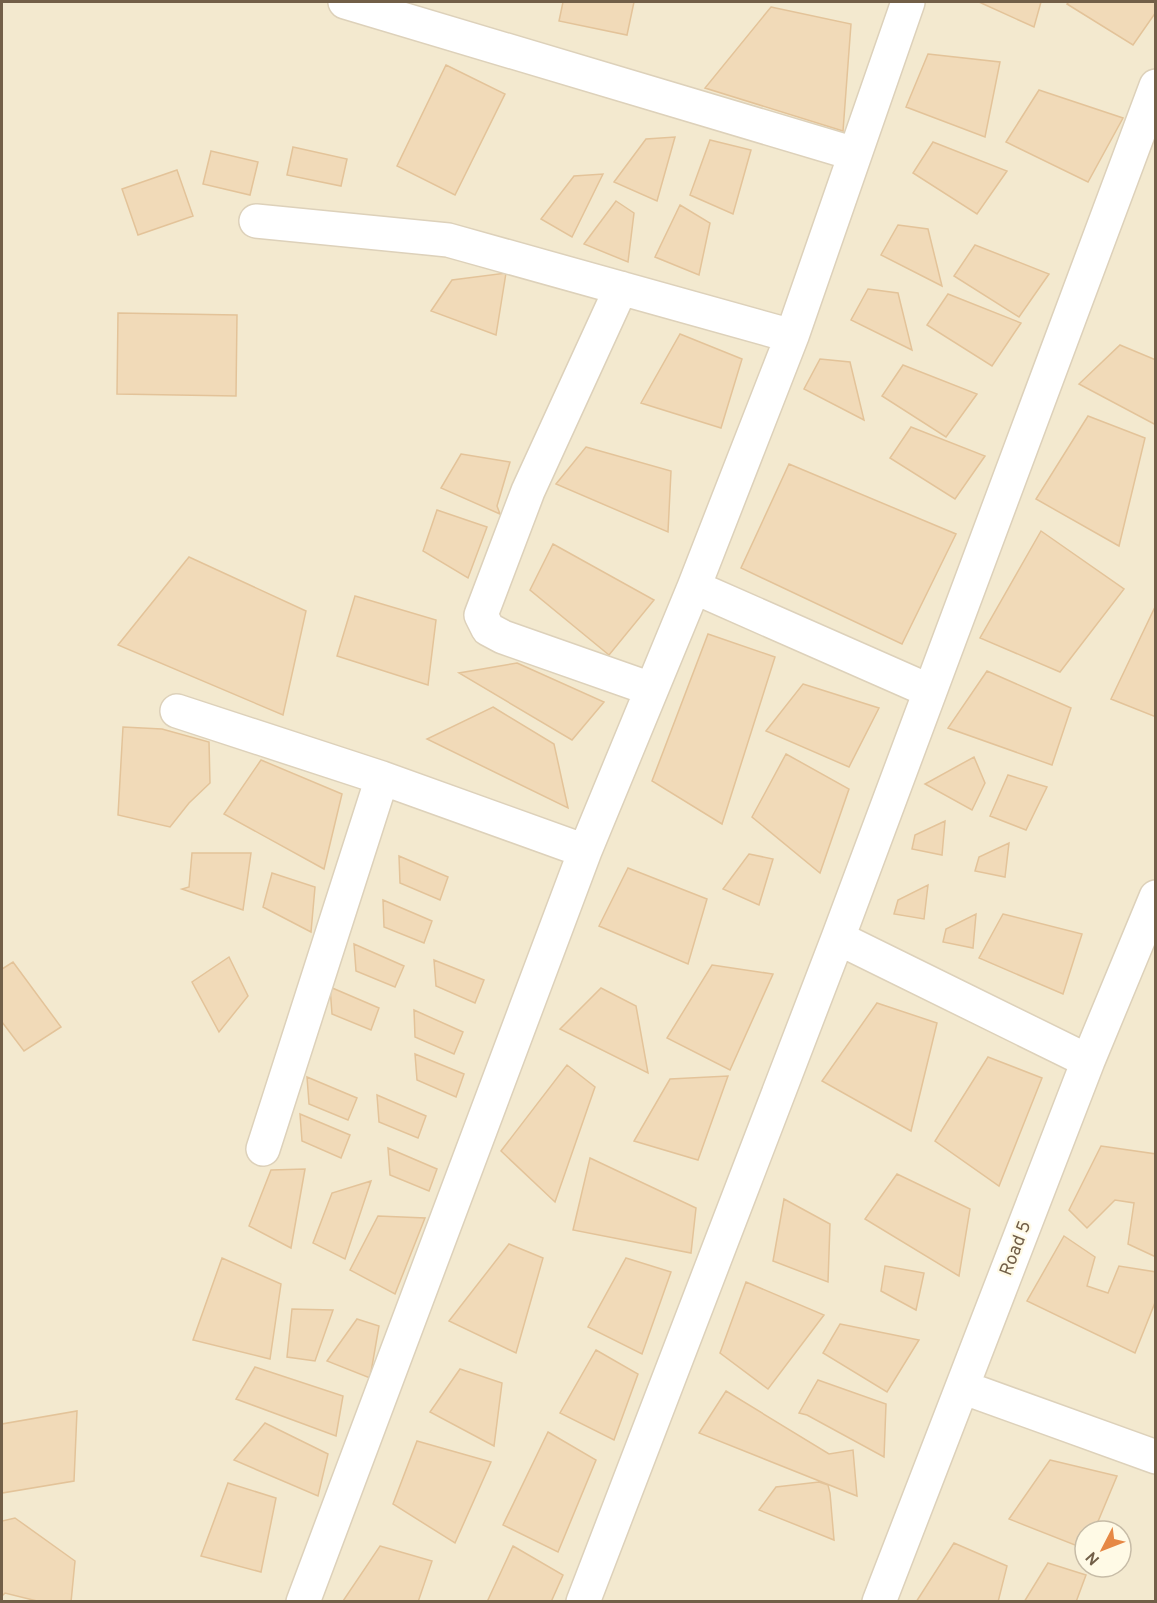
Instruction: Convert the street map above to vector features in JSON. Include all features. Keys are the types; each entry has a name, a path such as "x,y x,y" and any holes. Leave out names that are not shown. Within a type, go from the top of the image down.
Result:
{"street":[{"path":"303,1602 585,851 694,587 792,336 908,2"},
{"path":"361,4 855,154"},
{"path":"583,1602 838,938 1155,86"},
{"path":"256,221 448,240 792,336"},
{"path":"621,288 528,491 481,615 488,629 503,637 651,689"},
{"path":"694,587 930,691"},
{"path":"177,711 382,778 585,851"},
{"path":"263,1149 382,778"},
{"name":"Road 5","path":"879,1602 1088,1061 1155,897"},
{"path":"838,938 1088,1061"},
{"path":"962,1387 1155,1456"}],"shaded area":[{"path":"2,2 1155,2 1155,1601 2,1602"}],"building":[{"path":"563,2 634,2 627,35 559,21"},
{"path":"979,2 1041,2 1034,27"},
{"path":"1069,2 1156,2 1156,12 1133,45 1067,4"},
{"path":"771,7 851,24 843,131 705,88"},
{"path":"928,54 1000,62 985,137 906,107"},
{"path":"446,65 505,94 455,195 397,166"},
{"path":"1039,90 1123,118 1088,182 1006,142"},
{"path":"675,137 657,201 614,182 646,139"},
{"path":"710,140 751,150 733,214 690,195"},
{"path":"933,142 1007,171 977,214 913,173"},
{"path":"293,147 347,159 341,186 287,175"},
{"path":"211,151 258,162 250,195 203,184"},
{"path":"177,170 193,216 138,235 122,189"},
{"path":"603,174 572,237 541,219 574,176"},
{"path":"616,201 634,213 628,262 584,244"},
{"path":"680,205 710,223 699,275 655,257"},
{"path":"898,225 928,229 942,286 881,255"},
{"path":"975,245 1049,274 1019,317 954,276"},
{"path":"506,273 496,335 431,311 452,280"},
{"path":"868,289 898,293 912,350 851,320"},
{"path":"948,294 1021,323 992,366 927,325"},
{"path":"118,313 237,315 236,396 117,394"},
{"path":"680,334 742,359 721,428 641,403"},
{"path":"1120,345 1156,360 1156,425 1079,384"},
{"path":"820,359 850,362 864,420 804,389"},
{"path":"903,365 977,394 946,437 882,396"},
{"path":"1088,416 1145,438 1119,546 1036,499"},
{"path":"911,427 985,456 955,499 890,458"},
{"path":"586,447 671,471 668,532 556,484"},
{"path":"461,454 510,462 497,506 500,514 441,488"},
{"path":"789,464 956,534 902,644 741,568"},
{"path":"437,510 487,527 468,578 423,551"},
{"path":"1041,531 1124,589 1060,672 980,638"},
{"path":"553,544 654,600 609,655 530,590"},
{"path":"189,557 306,611 283,715 118,645"},
{"path":"355,596 436,620 428,685 337,656"},
{"path":"1156,607 1156,717 1111,699"},
{"path":"708,634 775,657 722,824 652,781"},
{"path":"517,663 604,702 572,740 459,673"},
{"path":"987,671 1071,708 1052,765 948,728"},
{"path":"803,684 879,708 849,767 766,731"},
{"path":"493,707 554,744 568,808 427,739"},
{"path":"123,727 162,729 209,742 210,783 189,803 170,827 118,815"},
{"path":"786,754 849,789 820,873 752,817"},
{"path":"974,757 985,783 972,810 925,784"},
{"path":"261,760 342,794 324,869 224,814"},
{"path":"1008,775 1047,787 1026,830 990,816"},
{"path":"945,821 942,855 912,849 915,835"},
{"path":"1009,843 1005,877 975,871 979,857"},
{"path":"192,853 251,853 243,910 182,889 189,887"},
{"path":"749,854 773,859 759,905 723,889"},
{"path":"399,856 448,877 440,900 400,883"},
{"path":"628,868 707,899 688,964 599,926"},
{"path":"272,873 315,887 311,932 263,907"},
{"path":"928,885 924,919 894,914 898,900"},
{"path":"383,900 432,921 424,943 384,927"},
{"path":"976,914 973,948 943,942 946,929"},
{"path":"1003,914 1082,934 1063,994 979,958"},
{"path":"354,944 404,966 395,987 356,971"},
{"path":"229,957 248,996 219,1032 192,982"},
{"path":"434,960 484,980 475,1003 436,986"},
{"path":"13,962 61,1027 24,1051 2,1022 2,969"},
{"path":"712,965 773,974 730,1070 667,1038"},
{"path":"330,987 379,1008 371,1030 332,1014"},
{"path":"601,988 636,1006 648,1073 560,1029"},
{"path":"877,1003 937,1023 911,1131 822,1081"},
{"path":"414,1010 463,1032 454,1054 415,1037"},
{"path":"415,1054 464,1074 456,1097 417,1080"},
{"path":"988,1057 1042,1078 999,1186 935,1141"},
{"path":"567,1065 595,1087 555,1202 501,1151"},
{"path":"728,1076 698,1160 634,1141 670,1079"},
{"path":"307,1077 357,1098 348,1120 309,1104"},
{"path":"377,1095 426,1116 418,1138 379,1122"},
{"path":"300,1114 350,1135 341,1158 302,1141"},
{"path":"1101,1146 1156,1154 1156,1257 1128,1244 1134,1203 1115,1200 1087,1228 1069,1210"},
{"path":"388,1148 437,1169 429,1191 390,1175"},
{"path":"590,1158 696,1208 691,1253 573,1230"},
{"path":"305,1169 291,1248 249,1226 271,1170"},
{"path":"897,1174 970,1209 959,1276 865,1219"},
{"path":"371,1181 345,1259 313,1243 332,1193"},
{"path":"784,1199 830,1224 828,1282 773,1261"},
{"path":"378,1216 425,1218 395,1294 350,1270"},
{"path":"1064,1236 1095,1257 1087,1286 1108,1293 1119,1266 1156,1272 1156,1300 1135,1353 1027,1301"},
{"path":"509,1244 543,1258 516,1353 449,1321"},
{"path":"222,1258 281,1284 270,1359 193,1340"},
{"path":"626,1258 671,1272 642,1354 588,1327"},
{"path":"885,1266 924,1273 916,1310 881,1291"},
{"path":"746,1282 824,1315 768,1389 720,1353"},
{"path":"292,1309 333,1310 315,1361 287,1357"},
{"path":"357,1319 379,1326 370,1378 327,1361"},
{"path":"840,1324 919,1340 887,1392 823,1353"},
{"path":"596,1350 638,1374 614,1440 560,1413"},
{"path":"255,1367 343,1396 336,1436 236,1399"},
{"path":"460,1369 502,1383 494,1446 430,1412"},
{"path":"818,1380 886,1404 884,1457 807,1415 799,1413"},
{"path":"726,1391 829,1454 853,1450 857,1496 699,1433"},
{"path":"77,1411 74,1481 2,1493 2,1424"},
{"path":"265,1423 328,1454 318,1496 234,1460"},
{"path":"548,1432 596,1460 558,1552 503,1525"},
{"path":"417,1441 491,1462 455,1543 393,1504"},
{"path":"1050,1460 1117,1476 1099,1519 1073,1519 1073,1544 1009,1519"},
{"path":"819,1482 828,1485 834,1540 759,1510 776,1487"},
{"path":"228,1483 276,1498 261,1572 201,1556"},
{"path":"15,1518 75,1561 71,1602 41,1602 5,1593 2,1596 2,1521"},
{"path":"954,1543 1007,1566 998,1602 916,1602"},
{"path":"380,1546 432,1561 418,1602 343,1601"},
{"path":"513,1546 563,1575 551,1602 487,1602"},
{"path":"1048,1563 1073,1571 1073,1579 1085,1579 1076,1602 1024,1602"}]}
